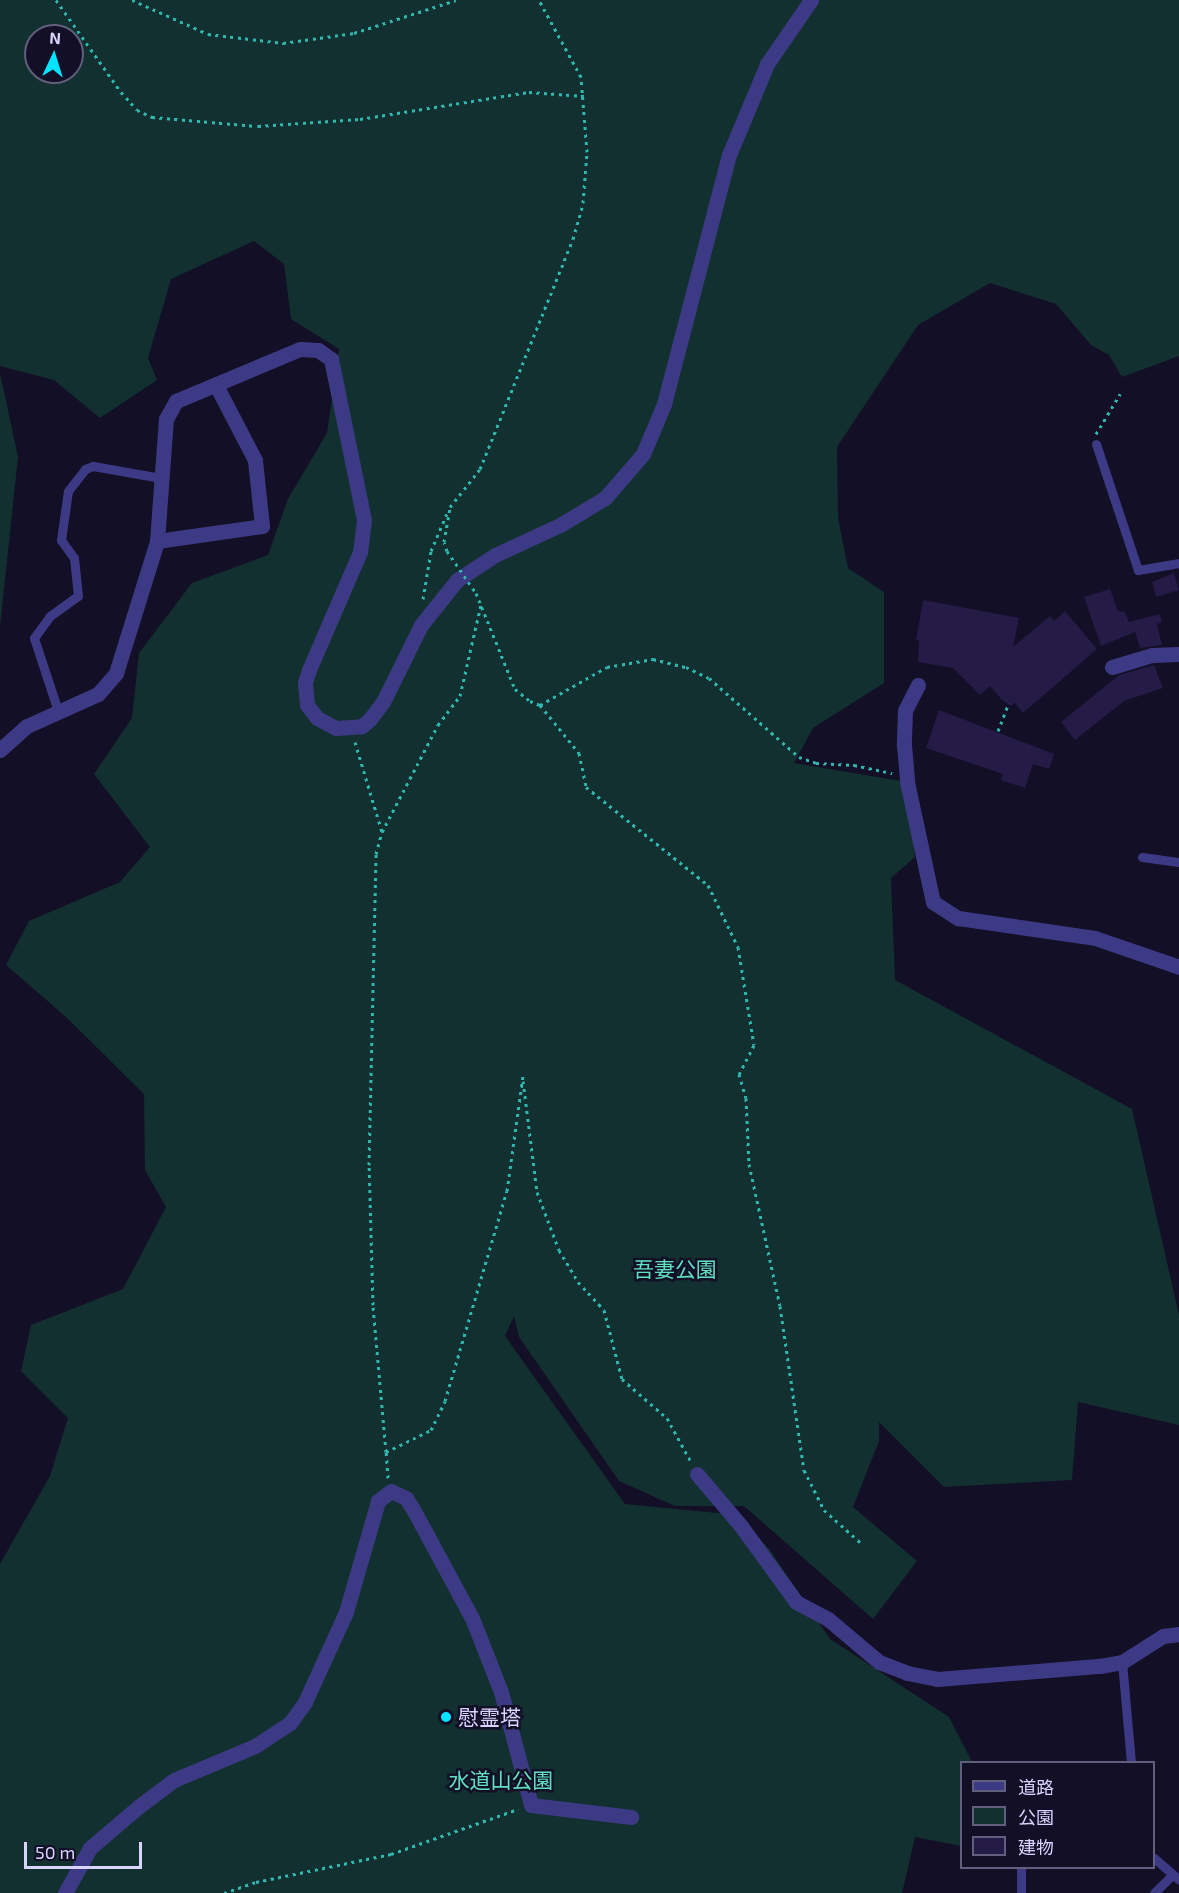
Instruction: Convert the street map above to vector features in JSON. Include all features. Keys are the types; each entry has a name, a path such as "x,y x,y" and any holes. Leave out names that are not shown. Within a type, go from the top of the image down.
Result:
{"street":[{"path":"0,750 27,726 98,694 116,673 157,541 166,419 176,401 300,349 318,350 331,359 364,520 360,552 309,669 305,693 312,713 325,724 336,728 362,726 383,702 429,614 472,568 560,525 605,498 643,454 664,404 729,155 767,64 811,0"},
{"path":"157,541 262,526 255,460 216,385"},
{"path":"1112,668 1152,655 1179,654"},
{"path":"918,685 903,720 907,775 927,890 941,910 969,920 1095,938 1179,967"},
{"path":"697,1474 741,1526 796,1602 828,1619 879,1662 908,1673 937,1678 1122,1662 1163,1636 1179,1634"},
{"path":"65,1893 90,1848 138,1807 174,1780 255,1746 290,1723 305,1701 346,1612 378,1502 391,1491 406,1498 472,1618 504,1701 531,1805 631,1817"}],"lane":[{"path":"1096,444 1138,570 1179,563"},
{"path":"58,711 34,638 50,616 78,596 74,558 61,540 68,491 85,469 93,466 161,478"},
{"path":"1142,856 1179,862"},
{"path":"1122,1662 1131,1761"},
{"path":"1154,1893 1176,1877 1155,1859"},
{"path":"1021,1869 1021,1893"}],"path":[{"path":"57,0 121,92 137,110 152,117 258,126 360,119 529,92 584,96"},
{"path":"132,0 208,34 283,43 354,33 456,0"},
{"path":"429,614 423,597 423,582 439,528 450,507 480,469 573,239 583,203 587,152 581,77 538,0"},
{"path":"1096,444 1099,424 1120,394"},
{"path":"450,507 444,542 447,551 476,592 515,689 540,705 579,753 586,787 708,885 738,947 754,1045 739,1074 746,1098 749,1164 780,1306 804,1470 824,1510 861,1543"},
{"path":"391,1491 373,1305 369,1165 376,854 382,832 438,725 460,696 481,604"},
{"path":"540,705 607,667 653,659 686,666 709,678 799,757 816,763 854,765 907,775"},
{"path":"998,730 1009,704"},
{"path":"362,726 362,736 355,741 382,832"},
{"path":"386,1452 420,1437 439,1418 507,1191 523,1076 537,1192 559,1250 578,1282 604,1310 622,1379 667,1418 697,1474"},
{"path":"224,1893 256,1882 391,1854 531,1805"}],"green space":[{"path":"0,0 1179,0 1179,356 1122,377 1109,355 1091,345 1056,304 990,283 918,325 837,447 838,518 848,568 884,592 884,683 813,728 794,763 907,782 915,857 891,878 895,980 1132,1109 1179,1315 1179,1425 1078,1402 1072,1480 944,1487 879,1422 879,1441 853,1507 917,1561 873,1619 744,1506 675,1506 619,1481 519,1337 514,1316 505,1336 625,1504 738,1515 770,1550 830,1639 949,1717 971,1761 960,1761 960,1846 915,1837 902,1893 0,1893 0,1564 50,1476 68,1418 21,1371 31,1325 123,1289 166,1207 145,1170 144,1094 66,1017 6,965 29,921 120,882 150,847 94,774 132,718 139,653 192,583 268,555 288,499 327,433 339,349 291,319 284,264 254,241 171,279 148,358 157,380 100,418 54,380 0,366"},
{"path":"0,373 18,457 0,627"}],"building":[{"path":"1174,573 1179,590 1156,597 1152,582"},
{"path":"1110,589 1118,611 1125,612 1129,622 1160,614 1162,622 1157,624 1162,645 1140,648 1135,632 1101,646 1084,597"},
{"path":"923,600 1019,618 1013,647 1050,616 1054,621 1065,611 1097,649 1023,713 1015,703 1011,706 1002,700 990,686 980,695 953,668 918,662 919,640 916,640"},
{"path":"1154,665 1163,688 1124,701 1075,740 1061,722 1119,675"},
{"path":"939,710 1054,754 1049,769 1033,764 1025,788 1001,780 1003,774 926,748"}],"place":[{"name":"慰霊塔","path":"446,1717"}],"park label":[{"name":"吾妻公園","path":"675,1269"},
{"name":"水道山公園","path":"501,1780"}]}
